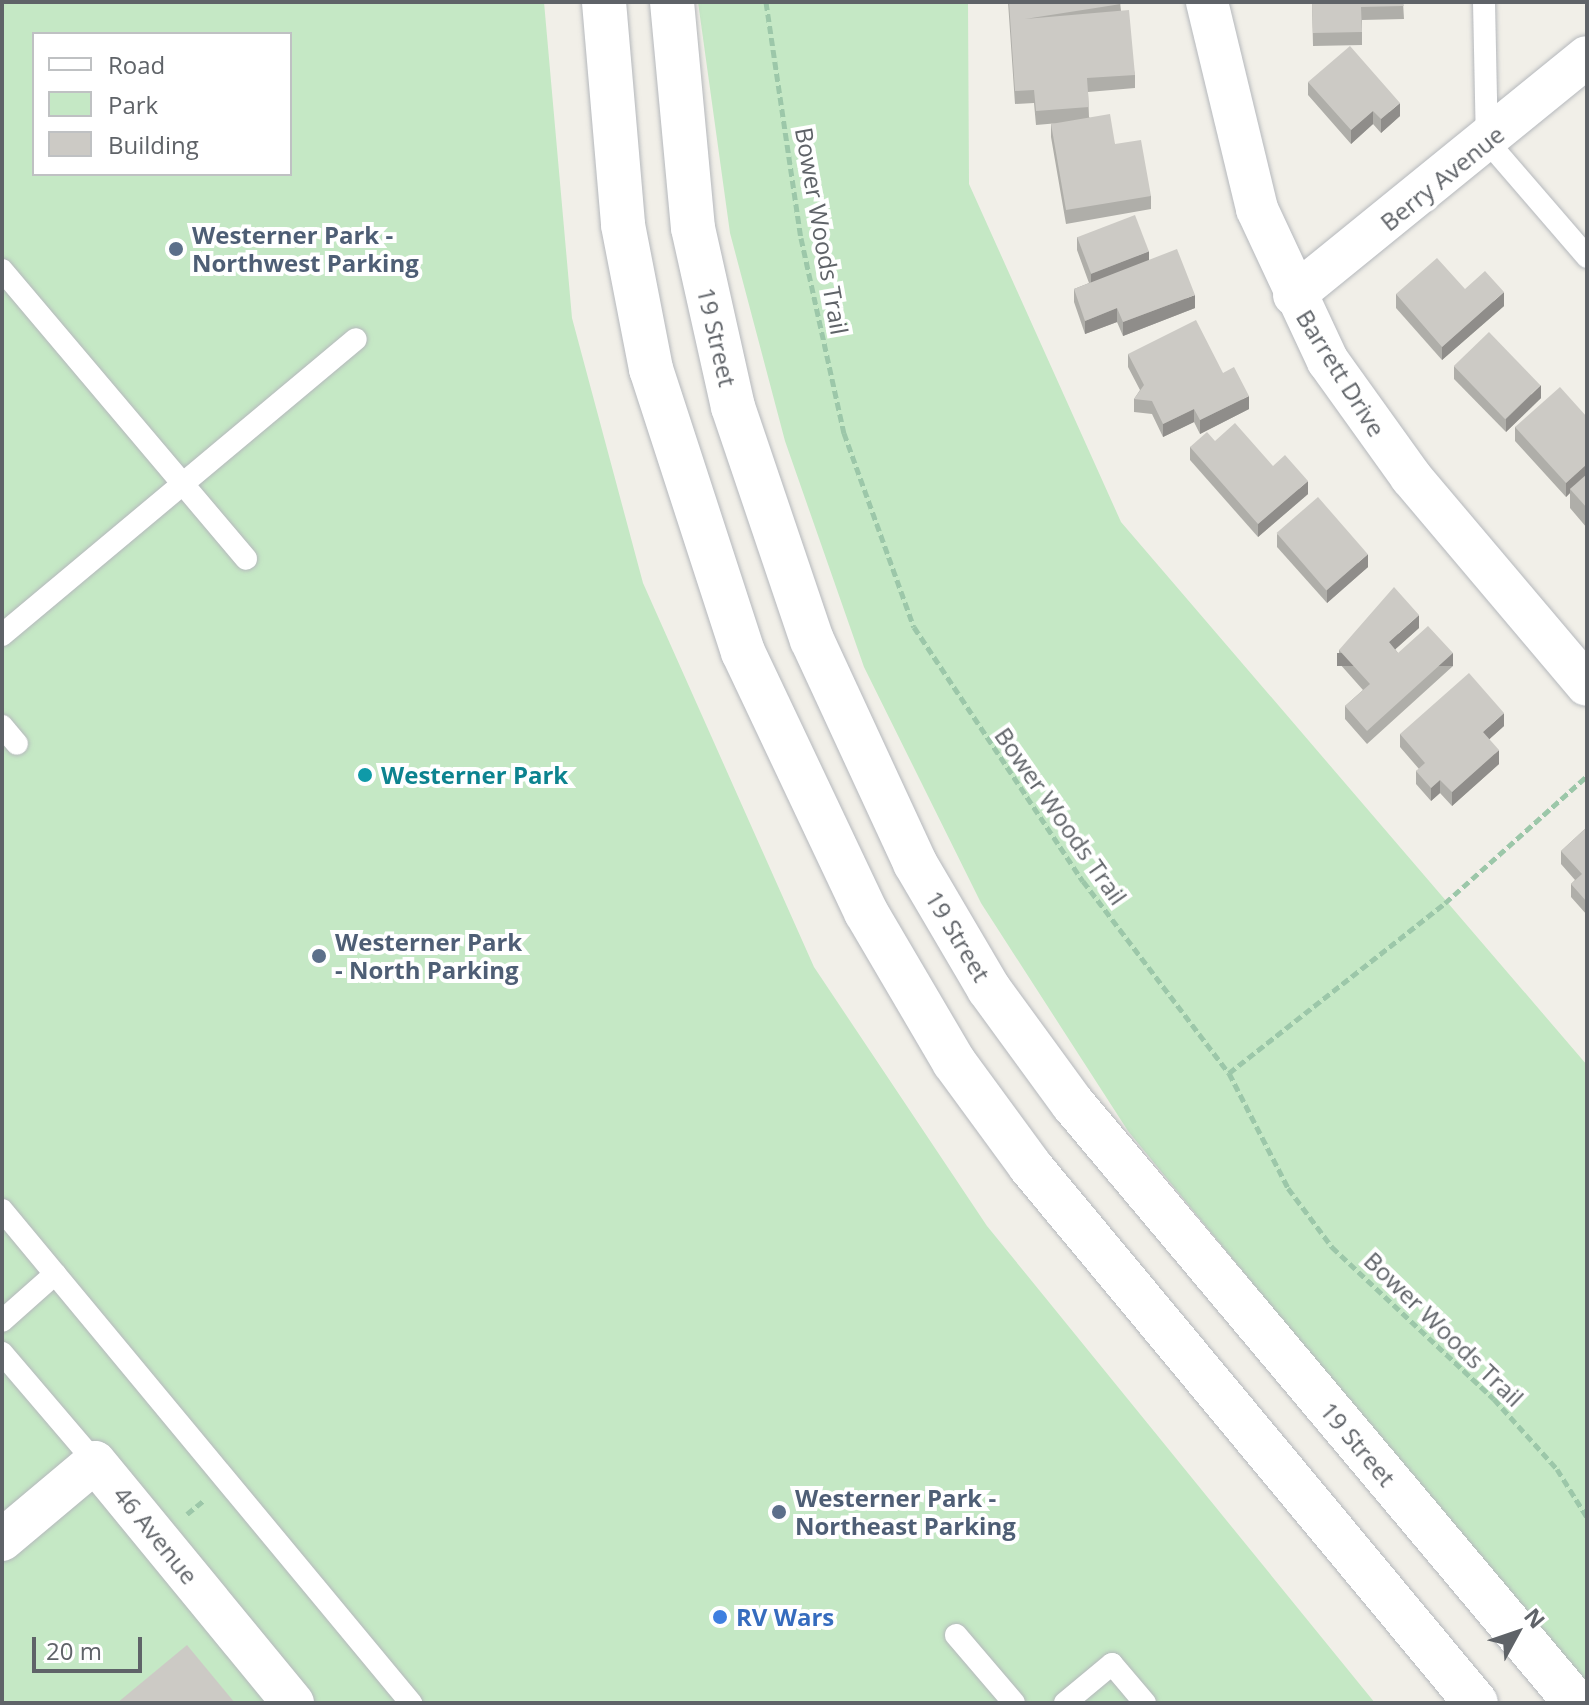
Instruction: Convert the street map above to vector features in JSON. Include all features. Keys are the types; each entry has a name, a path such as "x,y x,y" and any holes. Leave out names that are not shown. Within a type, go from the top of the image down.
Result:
{"main road":[{"path":"604,2 623,225 655,384 743,652 866,912 954,1062 1030,1166 1476,1703"},
{"name":"19 Street","path":"672,2 693,228 733,407 812,640 915,863 989,989 1073,1104 1576,1703"}],"street":[{"name":"Barrett Drive","path":"1207,2 1237,145 1294,295 1366,418 1587,685"},
{"name":"Berry Avenue","path":"1294,295 1587,57"},
{"path":"2,1540 95,1462"},
{"name":"46 Avenue","path":"95,1462 293,1703"}],"lane":[{"path":"1484,2 1487,141 1587,257"},
{"path":"2,270 246,559"},
{"path":"2,635 356,339"},
{"path":"2,726 17,744"},
{"path":"2,1210 411,1703"},
{"path":"2,1321 55,1274"},
{"path":"2,1353 95,1462"},
{"path":"956,1635 1014,1703"},
{"path":"1065,1703 1112,1664 1145,1703"}],"path":[{"name":"Bower Woods Trail","path":"766,2 801,238 844,433 914,627 1083,881 1229,1073 1288,1188 1332,1247 1494,1399 1557,1469 1587,1517"},
{"path":"1229,1073 1445,903 1587,776"}],"green space":[{"name":"Westerner Park","path":"2,2 544,2 572,318 643,583 814,967 987,1226 1375,1703 2,1703"},
{"path":"698,2 968,2 969,184 1121,522 1587,1065 1587,1692 1128,1131 981,903 864,667 785,441 730,233"}],"building":[{"path":"1009,2 1120,2 1025,19 1129,10 1135,75 1087,78 1089,107 1036,111 1034,90 1015,91"},
{"path":"1312,2 1403,2 1404,6 1361,7 1362,32 1313,33"},
{"path":"1350,46 1400,103 1381,119 1373,111 1351,130 1308,82"},
{"path":"1110,114 1115,144 1141,140 1151,196 1066,210 1051,124"},
{"path":"1135,215 1149,251 1091,274 1077,237"},
{"path":"1177,249 1195,295 1123,322 1117,308 1085,321 1074,289"},
{"path":"1437,258 1465,289 1485,271 1504,292 1442,347 1396,294"},
{"path":"1196,320 1223,373 1234,367 1249,396 1200,420 1194,409 1163,424 1152,401 1134,399 1144,385 1128,354"},
{"path":"1489,332 1540,385 1505,419 1454,366"},
{"path":"1560,387 1587,417 1587,464 1566,483 1515,427"},
{"path":"1235,423 1273,466 1285,455 1308,481 1258,524 1190,447 1207,432 1215,441"},
{"path":"1587,474 1587,508 1570,489"},
{"path":"1318,497 1368,554 1326,590 1276,533"},
{"path":"1394,587 1419,615 1389,642 1398,653 1428,626 1453,653 1367,731 1345,706 1370,684 1339,650"},
{"path":"1469,673 1504,713 1483,732 1499,750 1452,792 1440,780 1431,788 1416,771 1425,763 1400,734"},
{"path":"1587,827 1587,902 1571,884 1582,874 1561,851"},
{"path":"187,1645 235,1703 117,1703"}],"place":[{"name":"Westerner Park - Northwest Parking","path":"176,249"},
{"name":"Westerner Park","path":"365,775"},
{"name":"Westerner Park - North Parking","path":"319,956"},
{"name":"Westerner Park - Northeast Parking","path":"779,1512"},
{"name":"RV Wars","path":"720,1617"}]}
